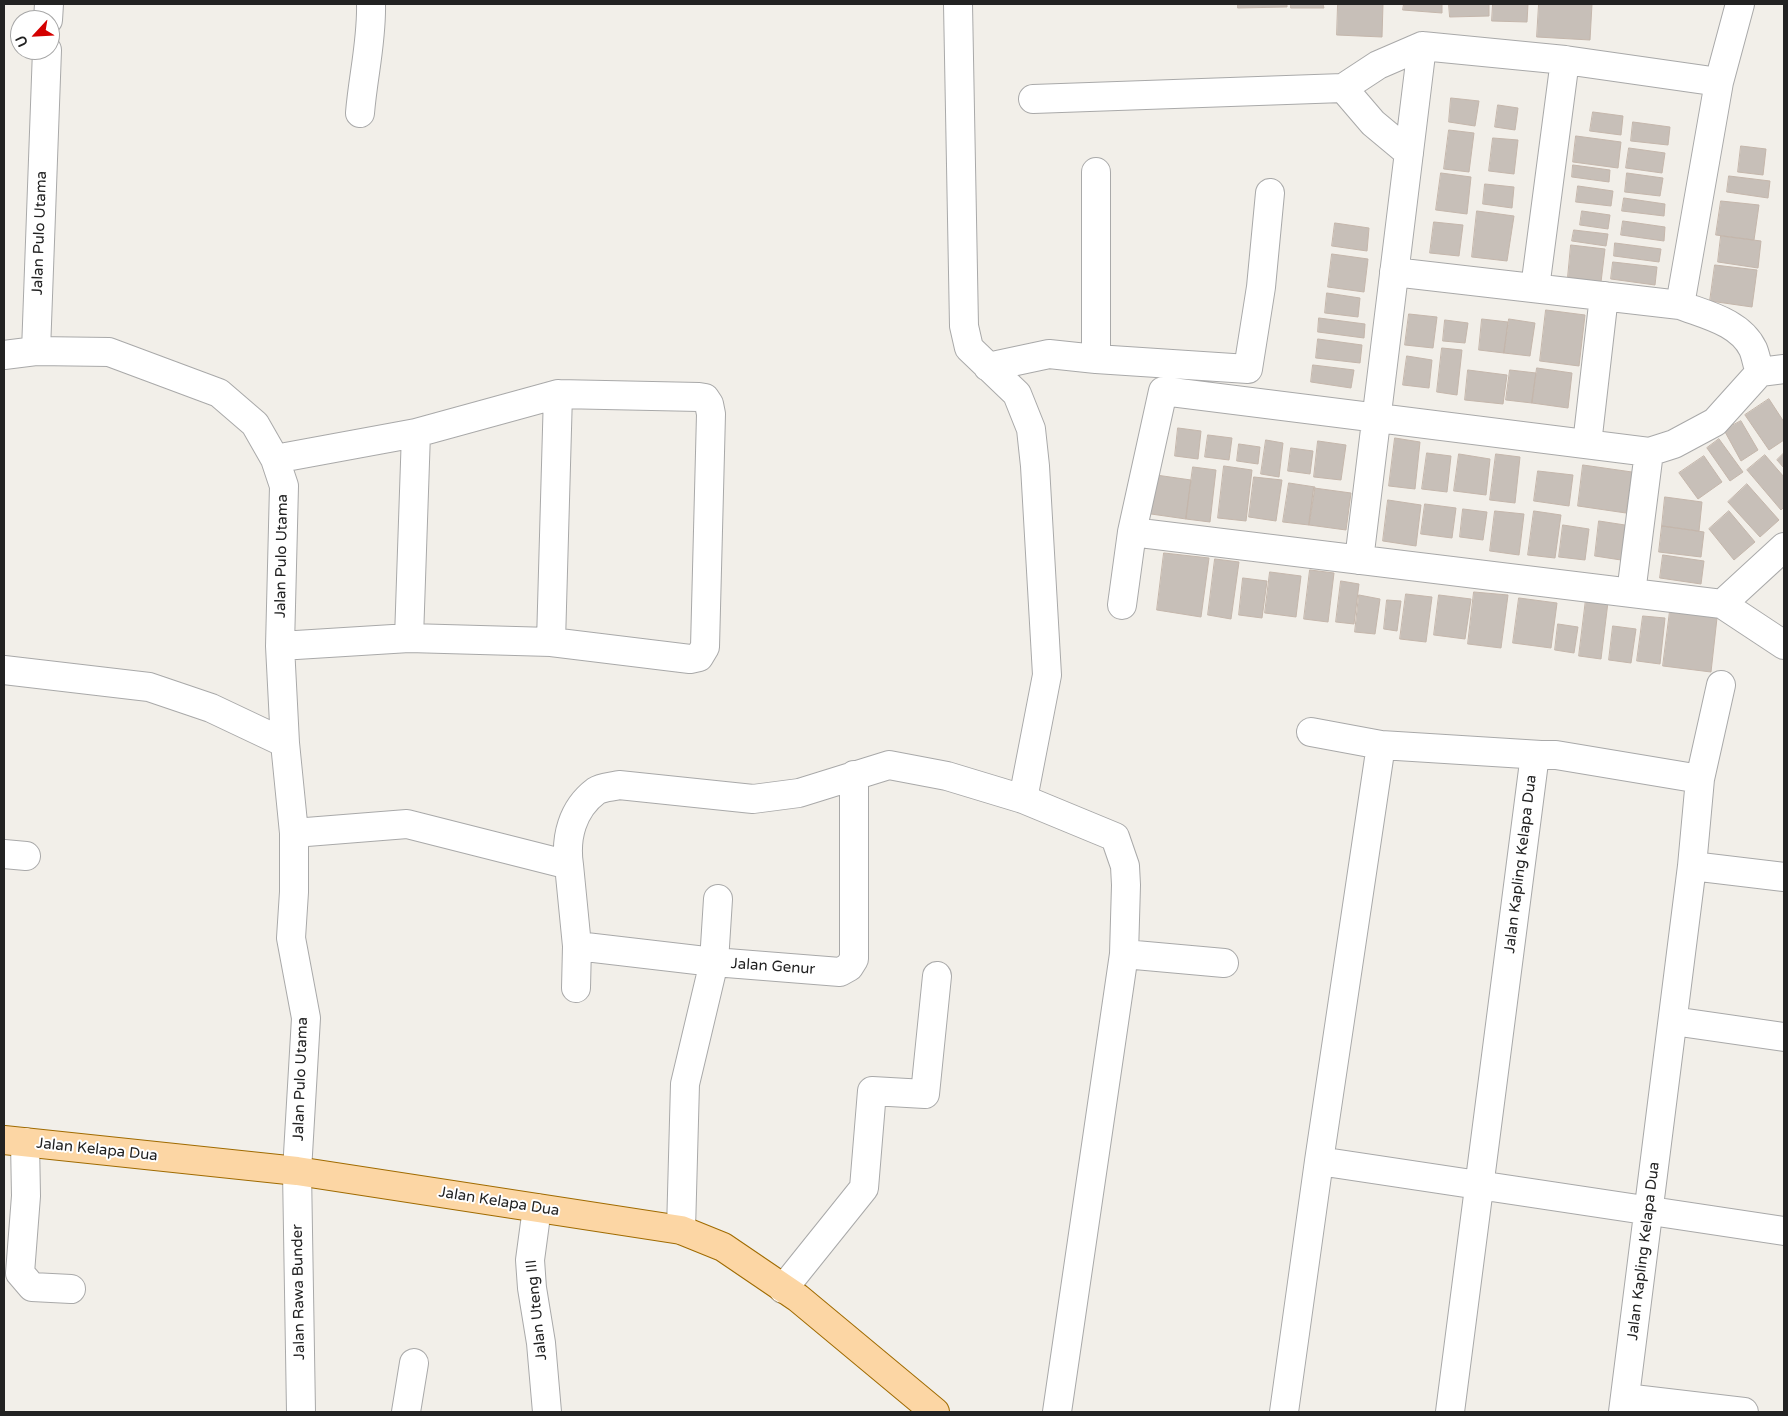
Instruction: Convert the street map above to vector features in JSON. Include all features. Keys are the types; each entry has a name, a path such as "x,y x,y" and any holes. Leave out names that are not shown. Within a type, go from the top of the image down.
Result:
{"main road":[{"name":"Jalan Kelapa Dua","path":"14,1141 298,1171 682,1230 723,1247 798,1298 935,1412"}],"street":[{"path":"360,113 362,84 372,29 371,4"},
{"path":"958,4 964,326 970,348 1017,394 1031,429 1035,466 1047,675 1023,799"},
{"path":"1680,305 1719,82 1740,4"},
{"path":"1033,99 1343,88 1378,65 1422,46 1564,60 1719,82"},
{"path":"1359,560 1422,46"},
{"name":"Jalan Pulo Utama","path":"47,60 36,351 109,352 219,393 255,424 275,459 284,486 280,646 285,743 294,833 294,892 291,938 306,1018 298,1171"},
{"path":"1535,288 1564,60"},
{"path":"1343,88 1373,123 1409,153"},
{"path":"1096,172 1096,359"},
{"path":"988,367 1049,354 1248,369 1261,288 1270,193"},
{"path":"1122,605 1132,532 1163,391 1649,452 1674,444 1716,422 1772,371 1741,332 1720,320 1680,305 1394,272"},
{"path":"1587,444 1604,296"},
{"path":"4,355 36,351"},
{"path":"275,459 416,433 558,394 705,398 709,404 711,414 705,647 699,657 690,659 551,642 410,638 280,646"},
{"path":"551,642 558,394"},
{"path":"410,638 416,433"},
{"path":"1631,593 1649,452"},
{"path":"1132,532 1722,604 1784,645"},
{"path":"1722,604 1784,548"},
{"path":"4,670 149,687 211,708 285,743"},
{"path":"1700,779 1721,685"},
{"path":"1311,732 1381,745 1541,755"},
{"path":"1284,1412 1381,745"},
{"name":"Jalan Kapling Kelapa Dua","path":"1450,1412 1534,762 1541,755 1556,755 1700,779 1692,866 1624,1405"},
{"path":"576,988 577,946 566,847 572,824 581,806 597,790 619,785 752,799 799,793 889,766 947,776 1023,799 1115,837 1125,866 1124,954 1057,1412"},
{"name":"Jalan Genur","path":"682,1230 685,1084 714,962 840,972 849,967 854,958 854,775"},
{"path":"294,833 408,824 569,865"},
{"path":"1692,866 1784,877"},
{"path":"577,946 714,962 718,899"},
{"path":"1124,954 1224,963"},
{"path":"783,1289 864,1188 872,1091 925,1094 937,976"},
{"path":"1673,1021 1784,1038"},
{"path":"14,1141 26,1196 20,1273 32,1287 71,1289"},
{"path":"1319,1161 1784,1231"},
{"name":"Jalan Rawa Bunder","path":"298,1171 301,1412"},
{"name":"Jalan Uteng III","path":"537,1208 530,1260 532,1288 541,1343 547,1412"},
{"path":"406,1412 414,1363"},
{"path":"1624,1405 1744,1412"}],"building":[{"path":"1238,4 1287,4 1287,7 1238,8"},
{"path":"1291,4 1323,4 1324,8 1291,8"},
{"path":"1338,4 1383,4 1382,37 1337,35"},
{"path":"1404,4 1442,4 1442,13 1403,10"},
{"path":"1449,4 1489,4 1489,16 1450,17"},
{"path":"1493,4 1528,4 1527,22 1492,21"},
{"path":"1539,4 1592,4 1590,40 1537,37"},
{"path":"1451,98 1479,101 1475,126 1449,122"},
{"path":"1498,105 1518,108 1515,130 1495,127"},
{"path":"1593,112 1623,116 1621,135 1590,131"},
{"path":"1633,122 1670,127 1668,145 1631,141"},
{"path":"1449,130 1474,133 1469,172 1444,169"},
{"path":"1576,136 1621,142 1618,168 1573,162"},
{"path":"1493,138 1518,140 1514,174 1489,171"},
{"path":"1741,146 1766,149 1763,175 1738,172"},
{"path":"1629,148 1665,153 1662,173 1626,168"},
{"path":"1573,165 1610,170 1609,182 1572,177"},
{"path":"1441,173 1471,177 1467,214 1436,210"},
{"path":"1627,173 1663,178 1660,196 1625,192"},
{"path":"1729,176 1770,181 1768,198 1727,192"},
{"path":"1485,184 1514,187 1512,208 1483,204"},
{"path":"1578,186 1613,191 1611,206 1576,202"},
{"path":"1624,198 1665,204 1664,216 1622,211"},
{"path":"1721,201 1759,205 1754,240 1716,235"},
{"path":"1477,211 1514,216 1507,261 1472,257"},
{"path":"1582,211 1610,215 1608,229 1580,225"},
{"path":"1623,221 1665,227 1664,241 1621,235"},
{"path":"1434,222 1463,225 1459,256 1430,253"},
{"path":"1335,223 1369,228 1367,251 1332,246"},
{"path":"1574,230 1608,234 1606,246 1572,241"},
{"path":"1721,236 1761,241 1758,268 1718,262"},
{"path":"1615,243 1661,249 1659,262 1614,256"},
{"path":"1571,245 1605,249 1601,282 1568,277"},
{"path":"1332,254 1368,259 1364,292 1328,287"},
{"path":"1613,262 1657,267 1655,285 1611,279"},
{"path":"1715,265 1757,270 1752,307 1710,301"},
{"path":"1327,293 1360,298 1358,317 1325,313"},
{"path":"1546,310 1585,315 1579,366 1540,361"},
{"path":"1409,314 1437,317 1433,348 1405,345"},
{"path":"1319,318 1365,324 1364,338 1318,332"},
{"path":"1482,319 1508,322 1504,353 1479,350"},
{"path":"1509,319 1535,323 1530,356 1504,353"},
{"path":"1445,320 1468,323 1465,343 1443,341"},
{"path":"1318,339 1362,345 1360,363 1316,358"},
{"path":"1442,348 1462,350 1457,395 1437,392"},
{"path":"1407,356 1432,360 1429,388 1403,385"},
{"path":"1313,365 1354,370 1351,388 1311,382"},
{"path":"1537,368 1572,373 1568,408 1532,403"},
{"path":"1468,370 1507,375 1503,404 1465,400"},
{"path":"1510,370 1536,373 1532,403 1506,400"},
{"path":"1769,399 1784,422 1784,440 1769,450 1745,415"},
{"path":"1741,421 1758,450 1741,461 1724,430"},
{"path":"1178,428 1201,431 1198,459 1175,456"},
{"path":"1208,435 1232,438 1229,460 1205,457"},
{"path":"1395,438 1420,442 1415,489 1389,486"},
{"path":"1719,439 1743,472 1730,481 1707,448"},
{"path":"1266,440 1283,443 1279,477 1261,474"},
{"path":"1318,441 1346,445 1341,480 1314,477"},
{"path":"1239,444 1260,447 1258,464 1237,461"},
{"path":"1291,448 1313,451 1310,474 1288,471"},
{"path":"1427,453 1451,456 1447,492 1422,489"},
{"path":"1784,453 1784,468 1777,460"},
{"path":"1459,454 1490,459 1486,495 1454,491"},
{"path":"1496,454 1520,457 1515,503 1490,500"},
{"path":"1765,455 1784,477 1784,507 1781,510 1747,470"},
{"path":"1704,456 1722,482 1698,499 1679,473"},
{"path":"1583,465 1632,472 1626,513 1578,506"},
{"path":"1224,466 1252,470 1246,521 1218,518"},
{"path":"1193,467 1216,470 1210,522 1186,519"},
{"path":"1538,471 1573,475 1569,506 1534,501"},
{"path":"1156,475 1191,480 1186,519 1151,514"},
{"path":"1254,477 1282,480 1276,521 1249,517"},
{"path":"1289,483 1315,487 1309,525 1283,522"},
{"path":"1747,484 1779,520 1760,537 1728,502"},
{"path":"1314,488 1351,493 1346,530 1309,525"},
{"path":"1665,497 1702,502 1699,531 1662,526"},
{"path":"1388,500 1421,505 1416,546 1383,541"},
{"path":"1425,504 1456,508 1452,538 1421,534"},
{"path":"1463,509 1487,512 1483,540 1460,537"},
{"path":"1495,511 1524,514 1519,555 1490,551"},
{"path":"1534,511 1561,515 1555,558 1528,555"},
{"path":"1729,511 1755,542 1734,560 1709,529"},
{"path":"1599,521 1625,525 1621,560 1595,556"},
{"path":"1563,525 1589,529 1585,560 1559,557"},
{"path":"1662,526 1704,532 1701,557 1659,552"},
{"path":"1164,553 1209,558 1201,617 1157,610"},
{"path":"1663,555 1704,561 1701,584 1660,578"},
{"path":"1215,559 1239,562 1231,619 1208,615"},
{"path":"1310,570 1334,573 1328,622 1304,619"},
{"path":"1270,572 1301,576 1296,617 1265,613"},
{"path":"1243,578 1267,581 1262,618 1239,615"},
{"path":"1341,581 1359,584 1354,624 1336,622"},
{"path":"1474,592 1508,595 1501,648 1468,644"},
{"path":"1406,594 1432,597 1426,642 1400,639"},
{"path":"1359,595 1380,599 1375,634 1355,632"},
{"path":"1439,595 1471,599 1465,639 1434,635"},
{"path":"1519,598 1557,603 1551,648 1513,643"},
{"path":"1586,599 1608,602 1601,659 1579,656"},
{"path":"1387,600 1401,601 1397,631 1384,629"},
{"path":"1671,603 1718,609 1711,672 1663,666"},
{"path":"1643,616 1665,618 1660,664 1637,661"},
{"path":"1558,624 1578,627 1574,653 1555,650"},
{"path":"1613,626 1636,629 1631,663 1609,660"}]}
